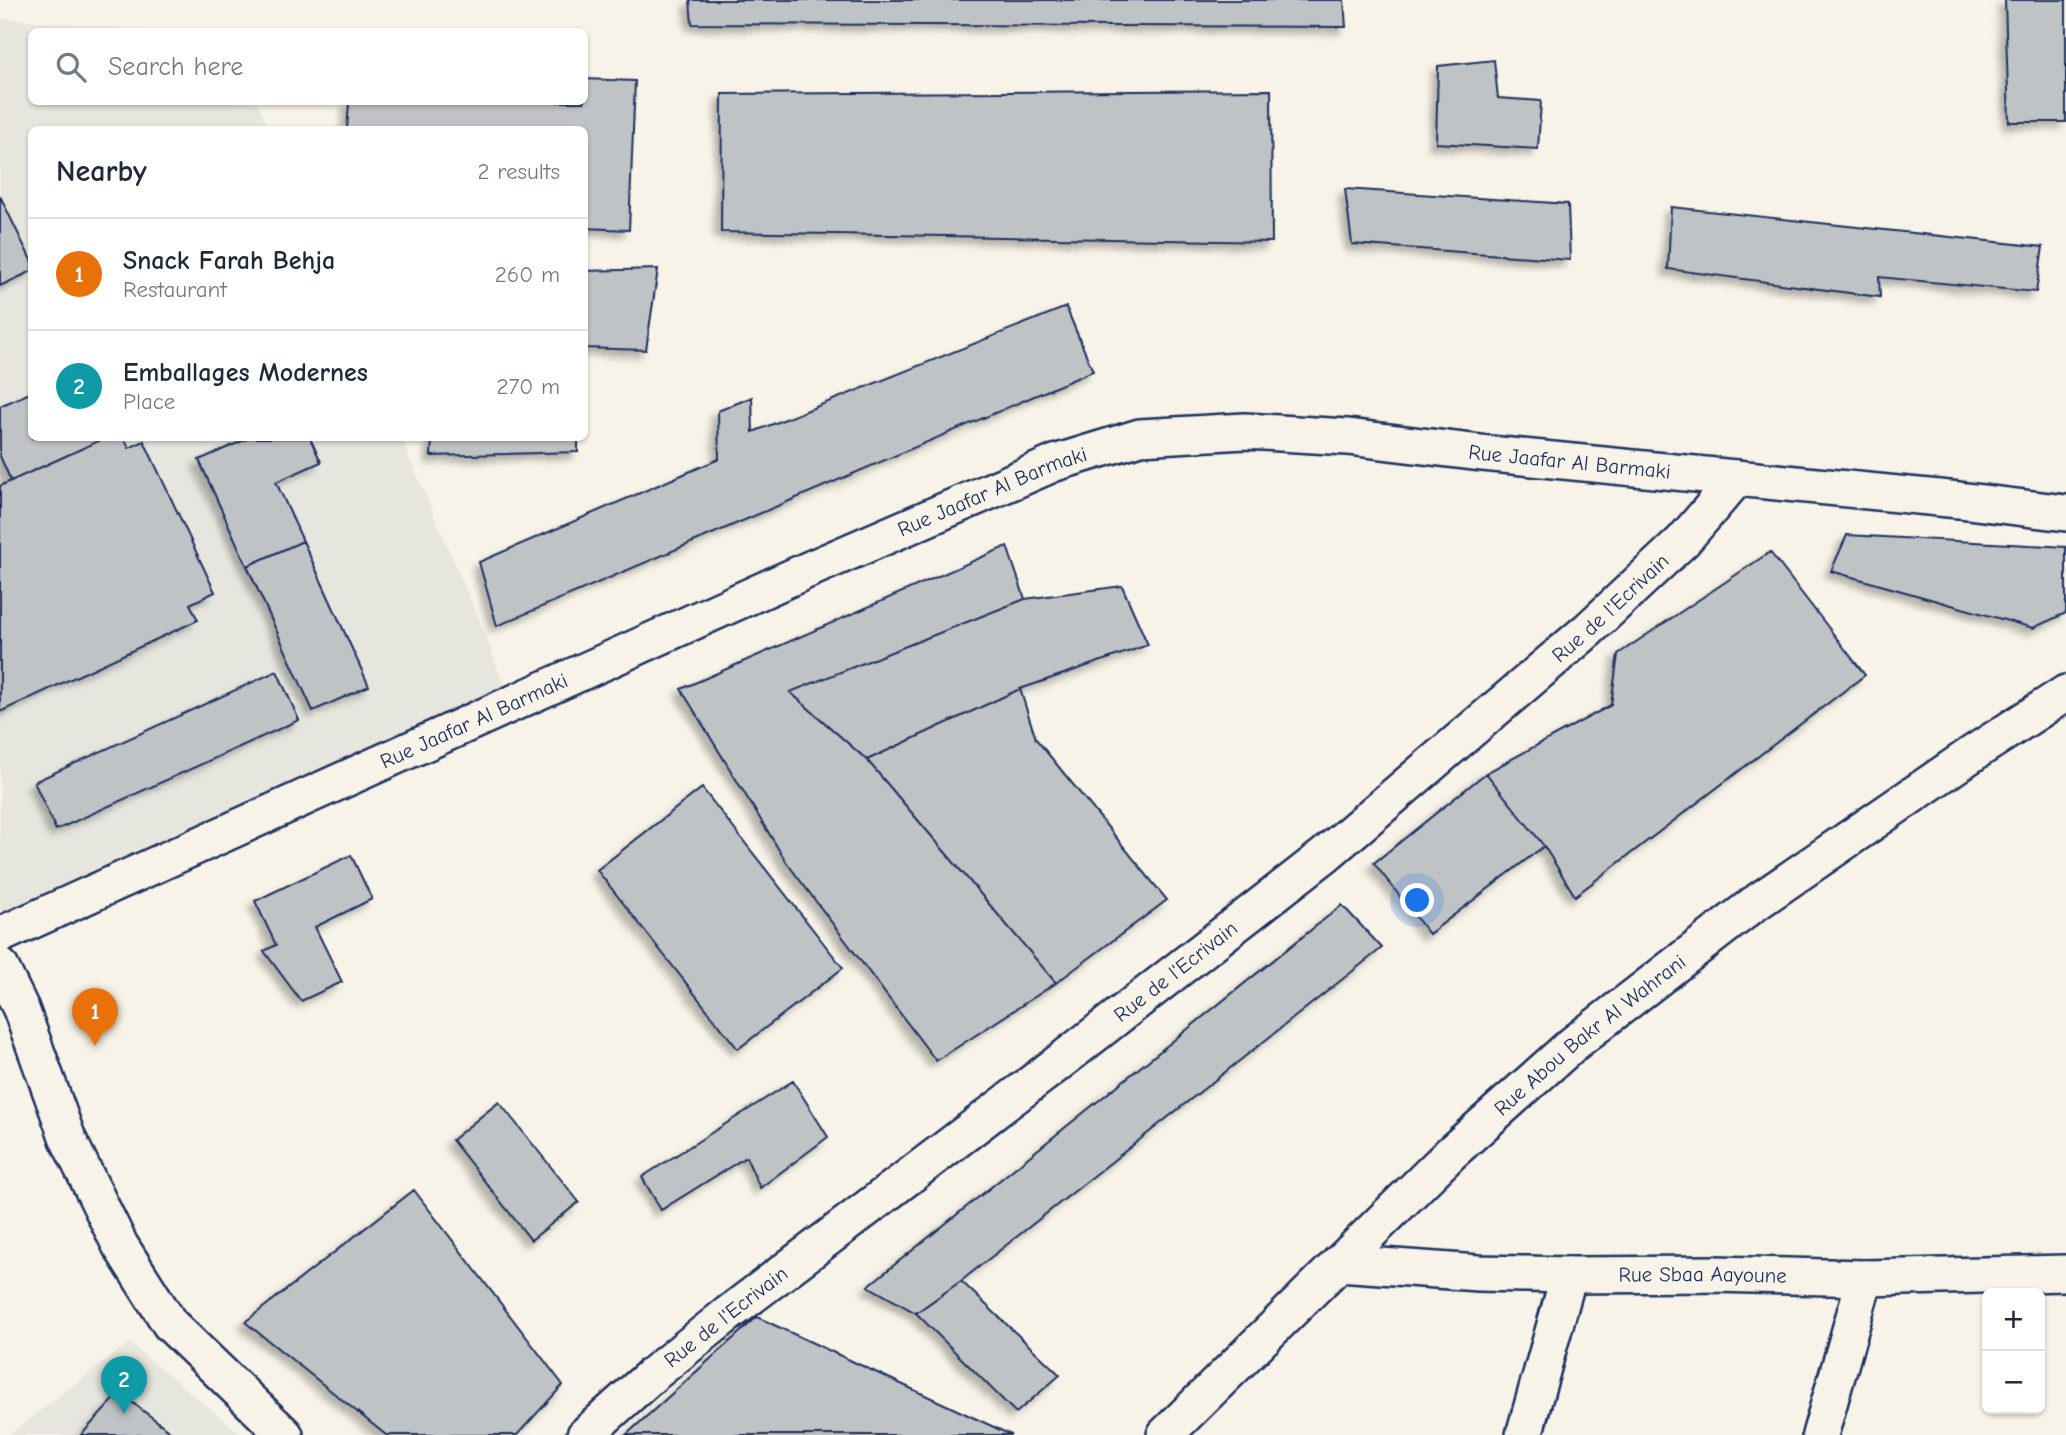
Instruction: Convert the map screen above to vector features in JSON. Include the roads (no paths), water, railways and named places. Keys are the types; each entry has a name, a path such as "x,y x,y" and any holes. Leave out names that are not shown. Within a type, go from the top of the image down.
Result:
{"street":[{"name":"Rue Jaafar Al Barmaki","path":"0,935 810,569 1055,463 1140,438 1245,431 1348,437 2066,513"},
{"name":"Rue de l'Ecrivain","path":"586,1435 652,1375 728,1314 1053,1067 1325,855 1649,574 1683,541 1737,478"},
{"name":"Rue Abou Bakr Al Wahrani","path":"1165,1435 1451,1153 1573,1044 1754,904 1964,759 2066,693"},
{"path":"0,966 21,1009 68,1139 120,1245 170,1324 285,1435"},
{"name":"Rue Sbaa Aayoune","path":"1339,1263 1478,1273 1569,1275 1865,1278 2066,1273"},
{"path":"1524,1435 1569,1275"},
{"path":"1819,1435 1865,1278"}],"place":[{"name":"Snack Farah Behja","path":"95,1046"},
{"name":"Emballages Modernes","path":"124,1414"}]}
